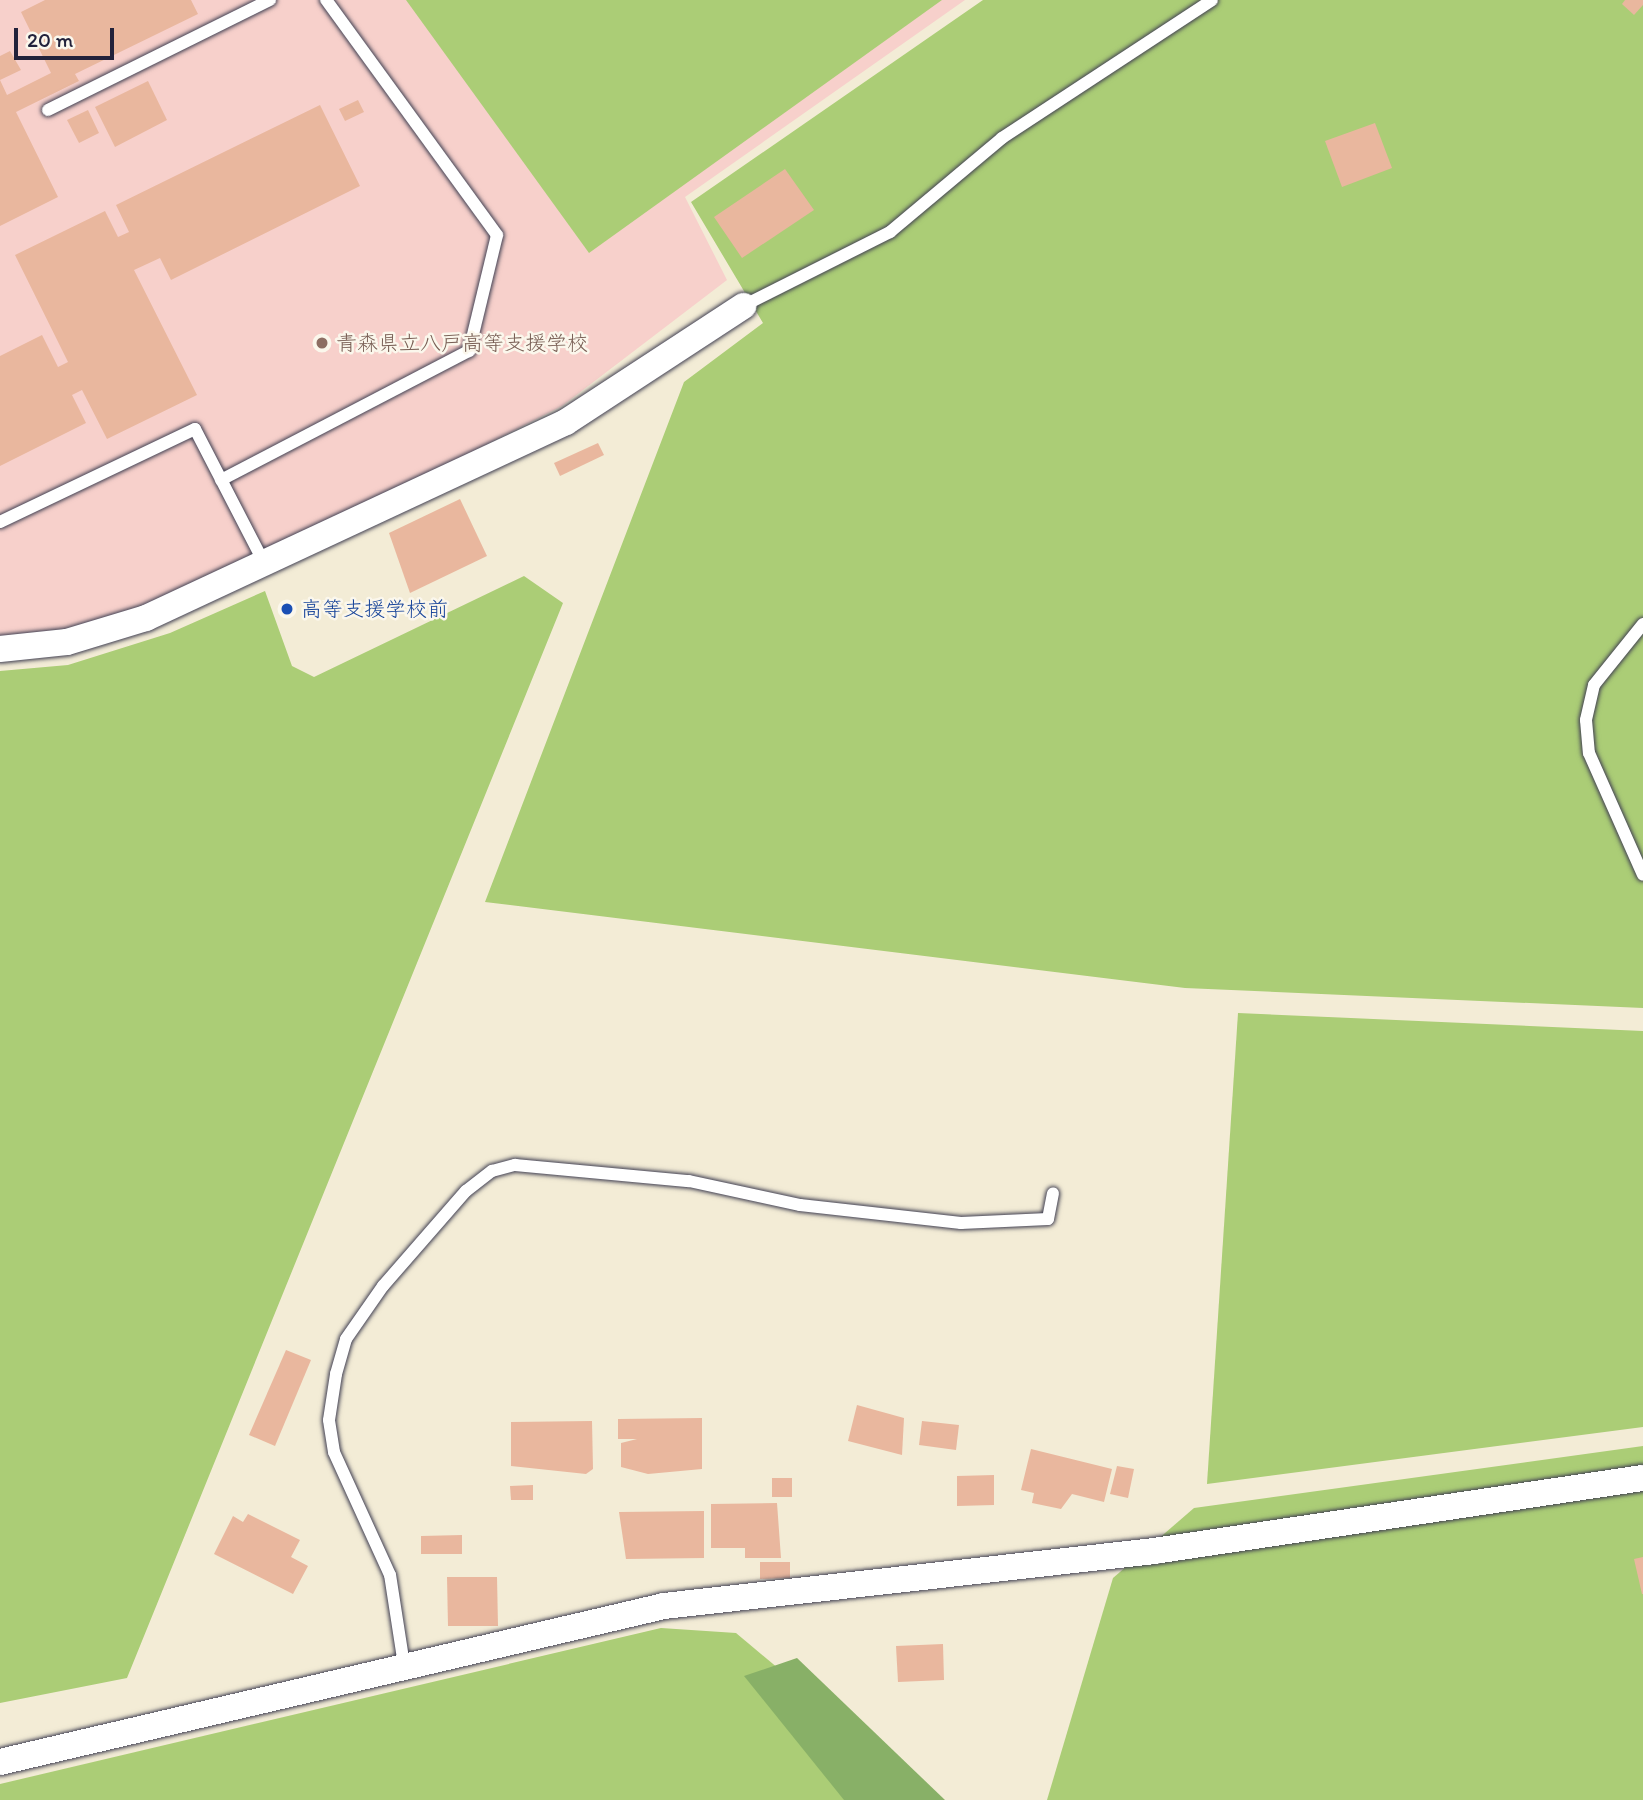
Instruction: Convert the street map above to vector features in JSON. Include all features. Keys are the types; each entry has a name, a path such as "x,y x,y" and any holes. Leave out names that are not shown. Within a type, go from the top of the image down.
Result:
{"street":[{"path":"0,649 67,642 146,618 263,561 566,422 743,306"},
{"path":"0,1762 664,1606 1154,1551 1643,1478"}],"lane":[{"path":"47,110 270,0"},
{"path":"221,480 469,351 497,235 326,0"},
{"path":"743,306 890,232 1002,138 1212,0"},
{"path":"0,522 195,429 263,561"},
{"path":"1643,624 1594,685 1586,720 1589,753 1643,876"},
{"path":"404,1665 390,1576 334,1452 329,1420 336,1374 346,1339 383,1286 492,1171 515,1165 689,1181 800,1205 961,1223 1048,1219 1053,1193"}],"shaded area":[{"name":"青森県立八戸高等支援学校","path":"0,0 965,0 685,197 727,280 562,406 146,618 0,649"}],"green space":[{"path":"406,0 942,0 589,253"},
{"path":"983,0 1643,0 1643,1008 1185,988 485,902 684,382 763,323 691,202"},
{"path":"524,576 563,603 127,1678 0,1703 0,671 68,665 170,633 265,591 292,666 314,677"},
{"path":"1238,1013 1643,1031 1643,1427 1207,1484"},
{"path":"1643,1446 1643,1800 1047,1800 1113,1578 1194,1508"},
{"path":"661,1628 736,1633 936,1800 0,1800 0,1784"},
{"path":"797,1658 945,1800 844,1800 744,1676"}],"building":[{"path":"45,0 191,0 198,14 75,74 79,81 16,112 58,197 0,226 0,80 7,95 51,73 21,12"},
{"path":"1625,0 1643,0 1643,5 1634,15 1622,4"},
{"path":"10,51 21,70 0,80 0,56"},
{"path":"148,81 167,120 115,147 95,107"},
{"path":"358,100 364,112 345,121 339,109"},
{"path":"320,105 360,186 171,280 160,258 134,270 197,395 107,439 82,390 72,395 86,423 0,466 0,356 42,335 58,367 68,362 15,255 105,211 118,237 129,232 116,205"},
{"path":"88,110 99,133 79,143 67,120"},
{"path":"1375,123 1392,168 1342,187 1325,141"},
{"path":"785,169 814,210 742,258 714,217"},
{"path":"598,443 604,455 560,476 554,463"},
{"path":"460,499 487,556 410,593 389,533"},
{"path":"286,1350 311,1360 275,1446 249,1435"},
{"path":"857,1405 904,1418 902,1455 848,1441"},
{"path":"702,1418 702,1469 648,1474 621,1467 621,1443 637,1439 618,1439 618,1419"},
{"path":"592,1421 593,1469 586,1474 511,1466 511,1422"},
{"path":"922,1421 959,1425 956,1450 919,1445"},
{"path":"1031,1449 1112,1469 1104,1502 1072,1494 1061,1509 1032,1503 1034,1493 1021,1490"},
{"path":"1117,1466 1134,1469 1128,1498 1110,1494"},
{"path":"994,1475 994,1505 957,1506 957,1476"},
{"path":"772,1478 792,1478 792,1497 772,1497"},
{"path":"533,1485 533,1500 511,1500 510,1486"},
{"path":"777,1503 781,1558 745,1558 745,1548 711,1548 711,1504"},
{"path":"704,1511 704,1558 626,1559 619,1512"},
{"path":"248,1514 300,1540 291,1557 308,1566 293,1594 214,1554 233,1516 243,1522"},
{"path":"462,1535 462,1554 421,1554 421,1536"},
{"path":"1643,1557 1643,1594 1642,1594 1634,1559"},
{"path":"760,1562 790,1562 790,1578 760,1579"},
{"path":"447,1577 497,1577 498,1626 448,1626"},
{"path":"943,1644 944,1680 898,1682 896,1646"}],"place":[{"name":"青森県立八戸高等支援学校","path":"322,343"},
{"name":"高等支援学校前","path":"287,609"}]}
